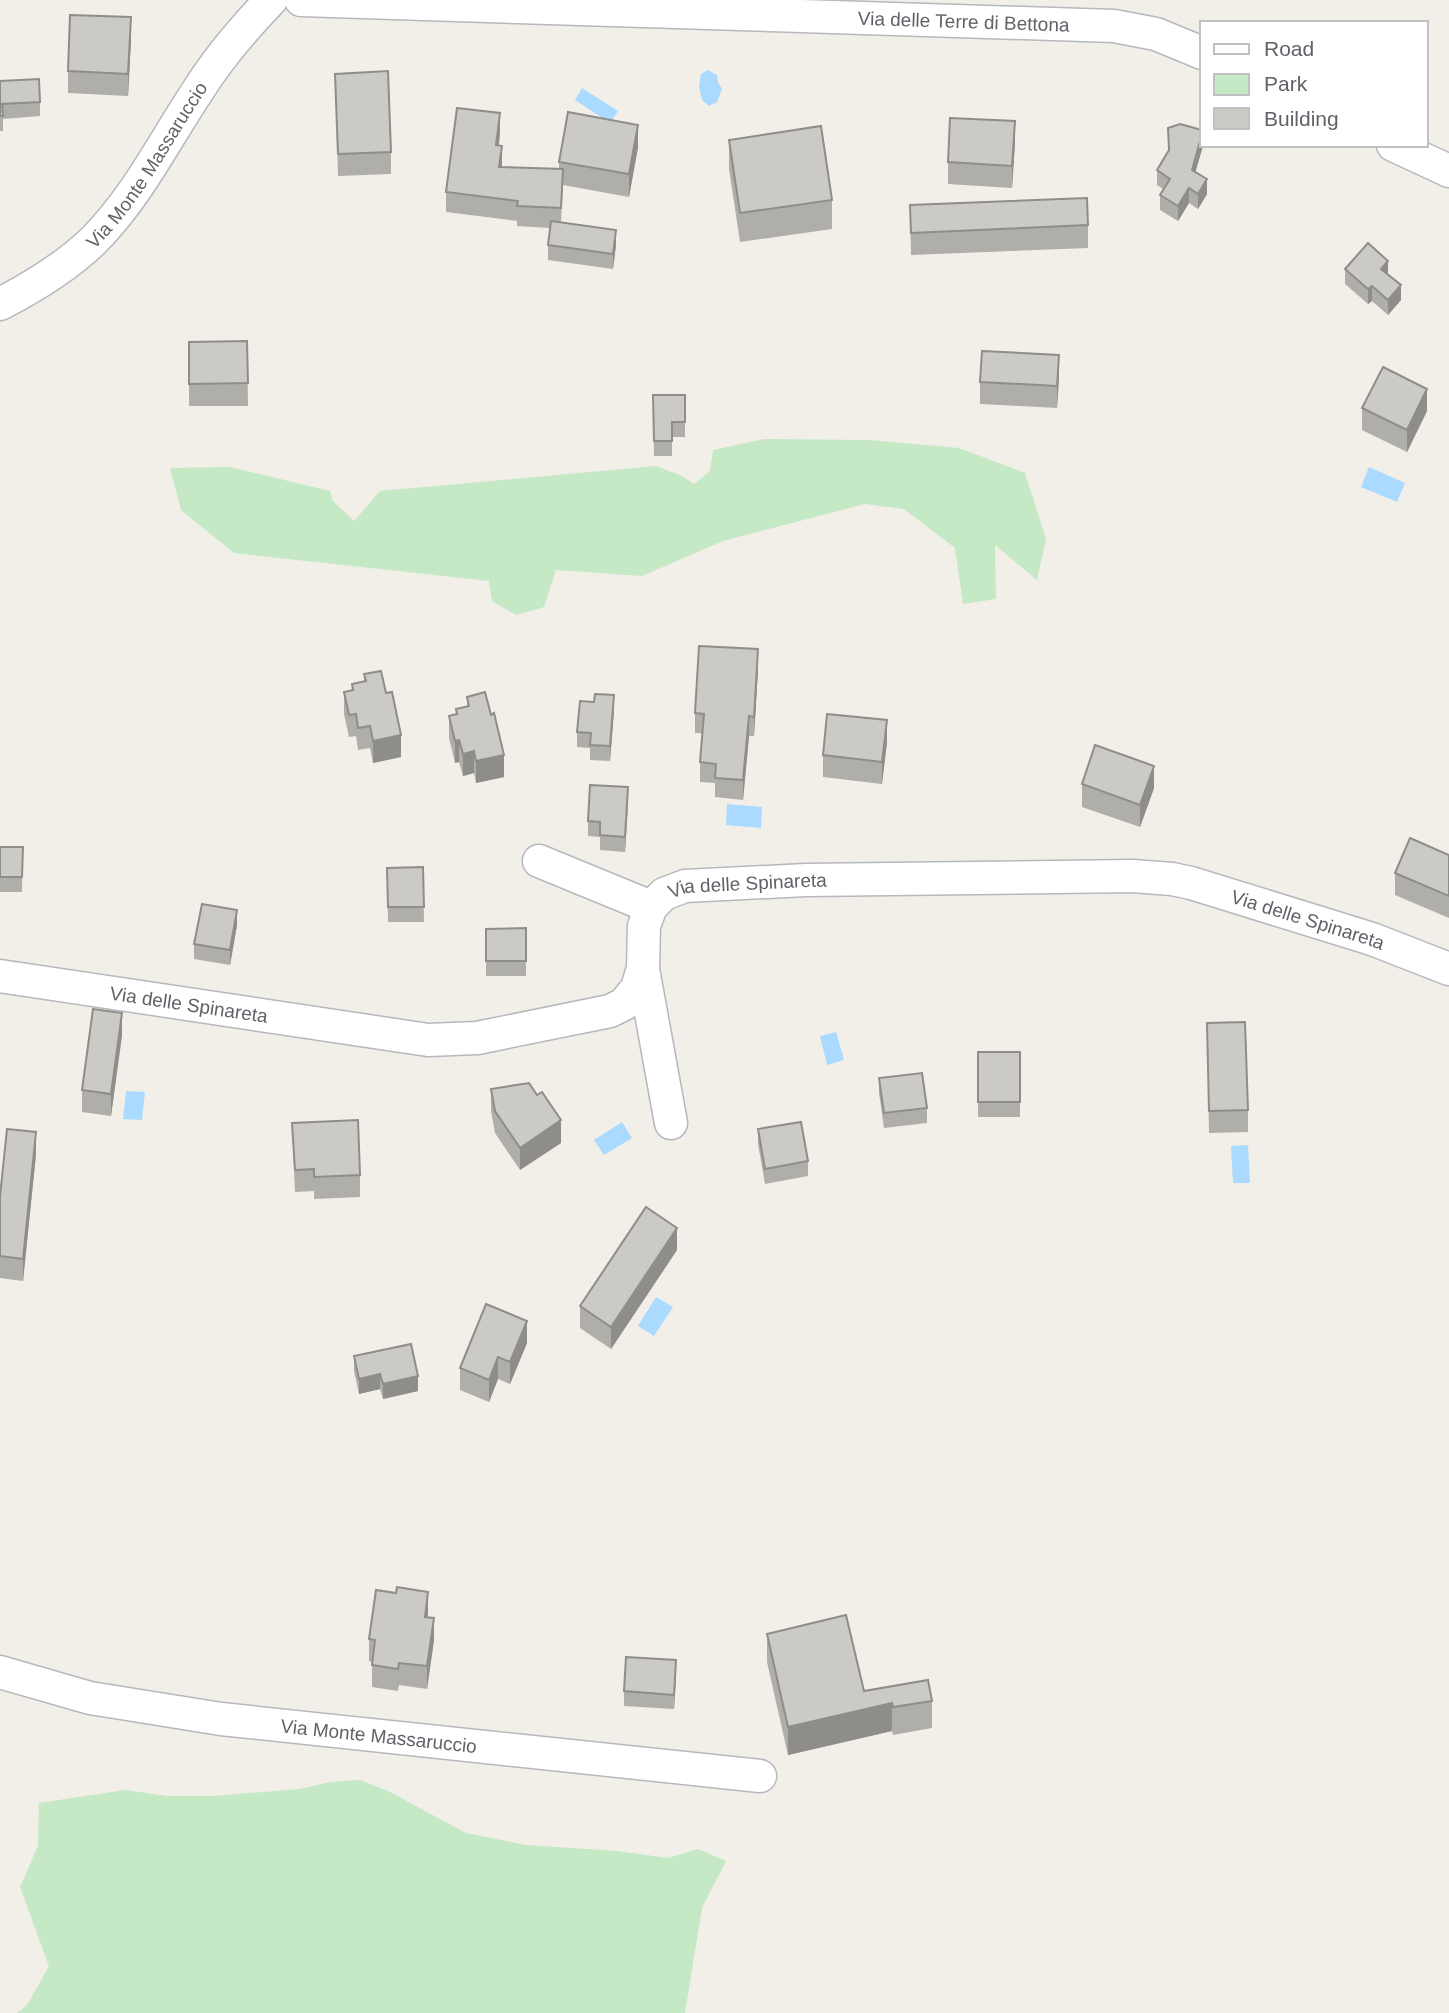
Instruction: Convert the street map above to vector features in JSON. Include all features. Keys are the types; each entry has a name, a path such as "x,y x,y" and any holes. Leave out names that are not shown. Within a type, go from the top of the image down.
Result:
{"street":[{"name":"Via Monte Massaruccio","path":"0,304 60,268 92,242 113,219 144,179 220,58 271,0"},
{"name":"Via delle Terre di Bettona","path":"301,0 1114,26 1156,34 1200,52"},
{"path":"1397,147 1449,171"},
{"path":"539,861 651,907"},
{"name":"Via delle Spinareta","path":"0,976 428,1040 477,1038 618,1008 632,997 637,988 643,968 642,937 651,907 664,894 685,886 806,880 1152,877 1191,883 1372,940 1449,969"},
{"path":"643,968 671,1123"},
{"name":"Via Monte Massaruccio","path":"0,1672 109,1702 221,1719 760,1776"}],"green space":[{"path":"764,439 869,440 959,448 1025,473 1046,539 1037,580 995,545 996,599 963,604 955,548 904,509 865,504 723,541 642,576 556,570 544,607 516,615 492,601 489,581 234,553 181,510 170,468 230,467 330,491 333,501 354,521 380,491 656,466 694,484 710,471 713,450"},
{"path":"360,1780 388,1791 466,1833 526,1845 617,1851 668,1858 698,1849 726,1861 702,1908 685,2013 17,2013 27,2005 49,1966 20,1887 38,1846 39,1803 125,1790 167,1796 213,1796 300,1789 330,1782"}],"water":[{"path":"708,70 717,75 722,89 717,102 709,106 702,100 699,86 701,74"},
{"path":"582,88 618,111 610,123 575,100"},
{"path":"1369,467 1405,483 1397,502 1361,487"},
{"path":"727,804 762,807 761,828 726,825"},
{"path":"836,1032 844,1060 827,1065 820,1036"},
{"path":"126,1091 145,1092 142,1120 123,1119"},
{"path":"622,1122 632,1138 604,1155 594,1140"},
{"path":"1248,1145 1250,1183 1233,1183 1231,1146"},
{"path":"656,1297 673,1307 654,1336 638,1326"}],"building":[{"path":"70,15 131,17 128,74 68,71"},
{"path":"388,71 391,152 338,154 335,74"},
{"path":"39,79 40,102 2,104 3,116 0,116 0,81"},
{"path":"457,108 500,113 496,145 502,146 499,167 563,169 561,208 517,206 518,201 446,192"},
{"path":"568,112 638,125 629,174 559,162"},
{"path":"950,118 1015,121 1012,166 948,162"},
{"path":"1180,124 1200,129 1200,141 1192,170 1207,179 1198,194 1189,188 1178,206 1160,195 1170,179 1157,170 1169,150 1168,128"},
{"path":"821,126 832,200 740,213 729,140"},
{"path":"1087,198 1088,225 911,233 910,205"},
{"path":"551,221 616,230 613,254 548,245"},
{"path":"1368,243 1388,261 1381,269 1401,285 1388,300 1372,286 1368,289 1345,269"},
{"path":"247,341 248,383 189,384 189,342"},
{"path":"982,351 1059,355 1057,386 980,382"},
{"path":"1383,367 1427,389 1407,430 1362,408"},
{"path":"653,395 685,395 685,422 672,422 672,441 654,441"},
{"path":"699,646 758,649 754,717 749,716 743,780 715,778 716,764 700,762 704,714 695,713"},
{"path":"381,671 386,693 392,692 401,735 373,741 370,726 358,728 356,714 349,715 344,692 353,690 352,684 366,681 364,674"},
{"path":"485,692 491,715 494,713 504,755 476,761 474,751 463,754 459,740 455,741 449,716 457,714 456,709 469,706 467,697"},
{"path":"595,694 614,695 610,746 590,745 591,733 577,732 580,701 594,702"},
{"path":"827,714 887,720 882,762 823,755"},
{"path":"1095,745 1154,766 1140,805 1082,784"},
{"path":"590,785 628,787 625,837 600,835 600,822 588,821"},
{"path":"1410,838 1449,855 1449,896 1395,873"},
{"path":"0,847 23,847 22,877 0,877"},
{"path":"423,867 424,907 388,907 387,868"},
{"path":"202,904 237,910 230,950 194,944"},
{"path":"526,928 526,961 486,961 486,929"},
{"path":"93,1009 122,1013 111,1094 82,1090"},
{"path":"1245,1022 1248,1110 1209,1111 1207,1023"},
{"path":"978,1052 1020,1052 1020,1102 978,1102"},
{"path":"922,1073 927,1108 884,1113 879,1078"},
{"path":"529,1083 537,1095 542,1092 561,1120 520,1148 495,1111 491,1089"},
{"path":"358,1120 360,1175 314,1177 314,1169 295,1170 292,1123"},
{"path":"801,1122 808,1161 765,1169 758,1129"},
{"path":"7,1129 36,1132 23,1259 0,1256 0,1196"},
{"path":"646,1207 677,1228 611,1327 580,1306"},
{"path":"486,1304 527,1321 510,1362 498,1357 489,1380 460,1368"},
{"path":"411,1344 418,1376 383,1384 380,1374 359,1379 354,1356"},
{"path":"397,1587 428,1592 425,1617 434,1618 427,1666 399,1663 398,1669 372,1665 375,1640 369,1639 376,1590 396,1593"},
{"path":"846,1615 864,1691 928,1680 932,1701 893,1707 892,1703 788,1727 767,1634"},
{"path":"626,1657 676,1660 674,1695 624,1691"}]}
